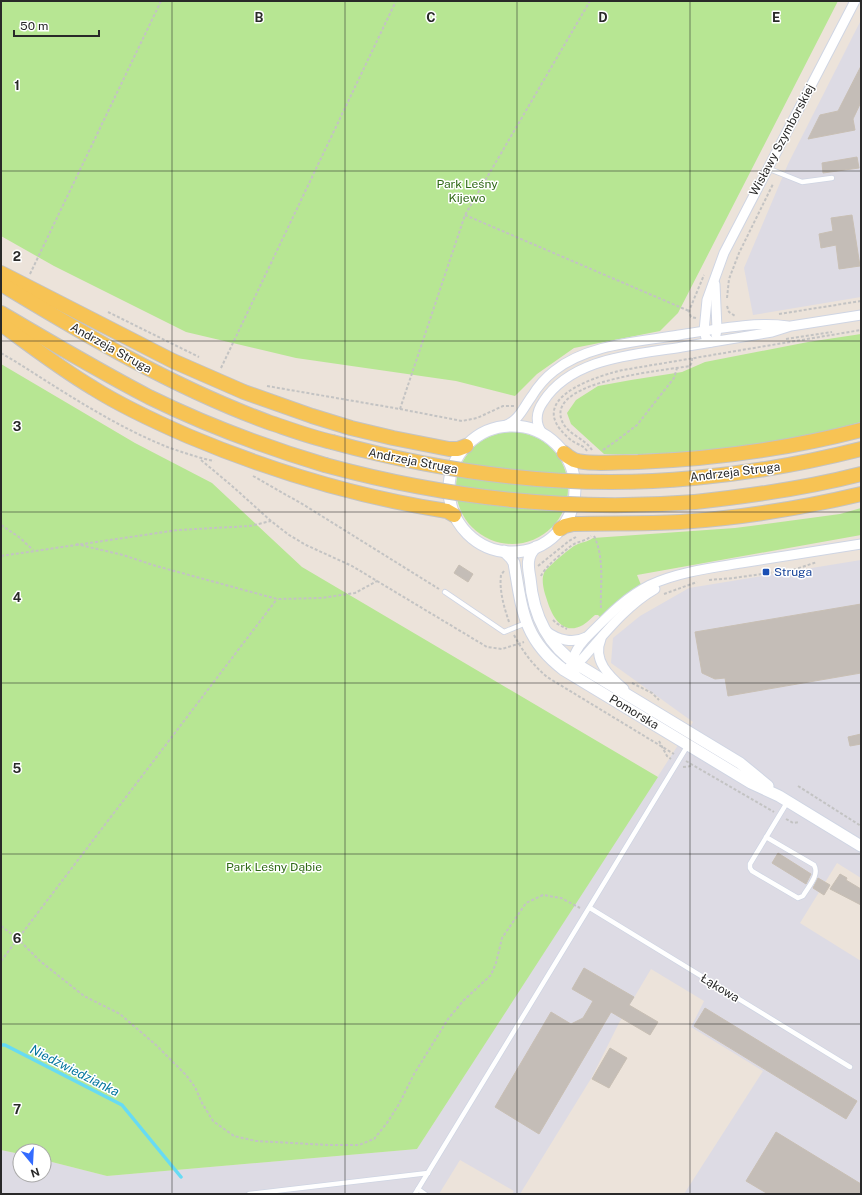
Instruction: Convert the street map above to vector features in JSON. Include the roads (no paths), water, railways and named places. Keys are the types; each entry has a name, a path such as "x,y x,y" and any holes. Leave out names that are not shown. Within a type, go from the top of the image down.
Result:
{"main road":[{"path":"1,273 173,361 278,405 351,428 393,438 449,449 458,449 466,446"},
{"name":"Andrzeja Struga","path":"1,284 101,344 184,387 255,417 301,433 369,452 423,464 504,476 594,481 661,480 741,473 790,465 861,449"},
{"name":"Andrzeja Struga","path":"1,313 73,355 150,397 194,418 241,437 325,465 361,475 419,487 514,501 577,505 638,505 695,502 738,497 787,490 861,474"},
{"path":"1,324 71,375 160,424 216,447 296,476 346,491 447,511 454,515"},
{"path":"564,453 581,462 676,460 781,448 861,430"},
{"path":"560,530 565,526 573,524 643,524 712,520 782,510 861,494"}],"street":[{"name":"Wisławy Szymborskiej","path":"704,331 707,300 728,245 855,1"},
{"name":"Wisławy Szymborskiej","path":"715,281 717,329"},
{"path":"542,433 537,422 538,412 546,397 555,387 572,374 584,368 608,360 631,355 772,332 791,326 861,315"},
{"path":"504,426 515,421 537,388 549,376 561,366 578,357 610,347 717,329 774,324 791,326"},
{"path":"711,342 716,336 717,329"},
{"path":"704,331 706,338 711,342"},
{"path":"504,426 524,427 542,433 555,443 564,453 573,473 575,492 570,512 560,530 549,540 524,551 504,551 488,547 474,540 466,532 454,515 449,497 449,481 454,462 466,446 481,433 492,428 504,426"},
{"path":"573,663 574,652 620,605 638,592 662,580 707,569 861,544"},
{"name":"Pomorska","path":"536,547 530,555 528,568 534,604 544,628 555,645 573,663 640,702"},
{"name":"Pomorska","path":"504,551 514,563 520,602 527,623 541,649 555,663 579,679 692,740 740,763 783,799 861,846"},
{"path":"573,663 584,657 625,612 642,597 682,574"},
{"path":"544,628 554,636 569,640 583,639 591,634"},
{"name":"Pomorska","path":"602,636 599,650 602,665 608,674 640,702 692,740"},
{"name":"Pomorska","path":"555,663 565,666 573,663"},
{"name":"Pomorska","path":"573,663 574,673 579,679"}],"lane":[{"path":"767,168 802,182 832,178"},
{"path":"445,592 504,632 527,623"},
{"path":"426,1194 417,1192 692,740"},
{"path":"766,837 814,865 816,868 816,875 803,896 800,898 752,871 750,868 750,864 779,815 783,799"},
{"name":"Łąkowa","path":"589,910 850,1067"},
{"path":"250,1194 428,1173"}],"waterway":[{"name":"Niedźwiedzianka","path":"1,1045 5,1045 122,1105 181,1177"}],"place":[{"name":"Struga","path":"766,572"}],"park label":[{"name":"Park Leśny Kijewo","path":"467,191"},
{"name":"Park Leśny Dąbie","path":"274,867"}]}
